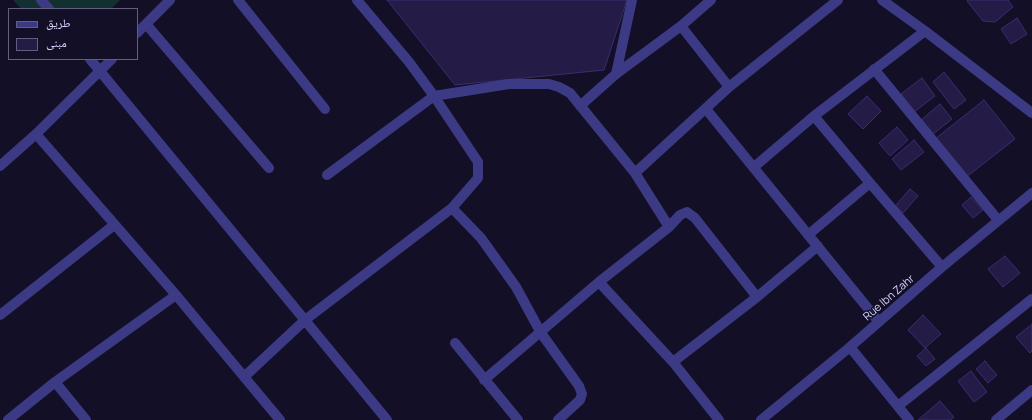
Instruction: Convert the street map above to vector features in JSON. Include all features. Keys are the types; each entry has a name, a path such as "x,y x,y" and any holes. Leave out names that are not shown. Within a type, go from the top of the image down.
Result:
{"street":[{"path":"41,0 47,8"},
{"path":"138,32 170,0"},
{"path":"238,0 325,109"},
{"path":"616,74 632,0"},
{"path":"580,106 616,74 681,26 711,0"},
{"path":"635,173 729,87 838,0"},
{"path":"882,0 1032,113"},
{"path":"244,377 305,320 452,208 478,178 478,162 434,96 360,1"},
{"path":"146,24 269,168"},
{"path":"681,26 729,87"},
{"path":"754,167 814,116 925,31"},
{"path":"91,60 387,420"},
{"path":"0,166 36,134 111,60"},
{"path":"874,69 998,220"},
{"path":"327,175 434,96 509,84 549,84 570,92 635,173 669,227"},
{"path":"706,109 879,322"},
{"path":"814,116 942,267"},
{"path":"36,134 176,295 280,420"},
{"path":"808,235 870,183"},
{"name":"Rue Ibn Zahr","path":"760,420 1032,193"},
{"path":"452,208 481,238 490,250 516,287 540,333 579,386 582,394 580,400 558,420"},
{"path":"484,380 600,282 669,227 680,215 687,212 695,218 757,296"},
{"path":"0,315 114,225"},
{"path":"673,362 818,246"},
{"path":"600,282 673,362 718,420"},
{"path":"8,420 56,382 176,295"},
{"path":"898,406 1032,299"},
{"path":"455,344 517,420"},
{"path":"850,346 909,420"},
{"path":"56,382 86,420"},
{"path":"996,420 1032,390"}],"green space":[{"path":"13,0 120,0 112,8 20,8"}],"building":[{"path":"387,0 627,0 604,70 455,85"},
{"path":"1008,0 1013,7 995,22 983,21 967,1"},
{"path":"1017,18 1027,34 1011,44 1001,29"},
{"path":"944,72 966,100 954,109 933,82"},
{"path":"922,78 935,96 914,112 901,94"},
{"path":"867,96 881,111 863,129 848,114"},
{"path":"984,100 1015,139 965,178 935,139"},
{"path":"940,104 952,119 932,135 920,121"},
{"path":"897,127 908,140 890,156 879,143"},
{"path":"914,140 924,152 901,170 892,159"},
{"path":"910,189 918,196 903,213 895,206"},
{"path":"971,197 983,210 973,218 962,205"},
{"path":"1005,256 1020,273 1003,287 988,269"},
{"path":"923,315 941,334 925,348 908,330"},
{"path":"1032,324 1032,351 1030,353 1016,337"},
{"path":"926,348 935,359 926,366 917,356"},
{"path":"985,361 997,375 988,383 976,369"},
{"path":"971,371 987,392 974,402 958,381"},
{"path":"940,401 954,417 951,420 918,420"}]}
